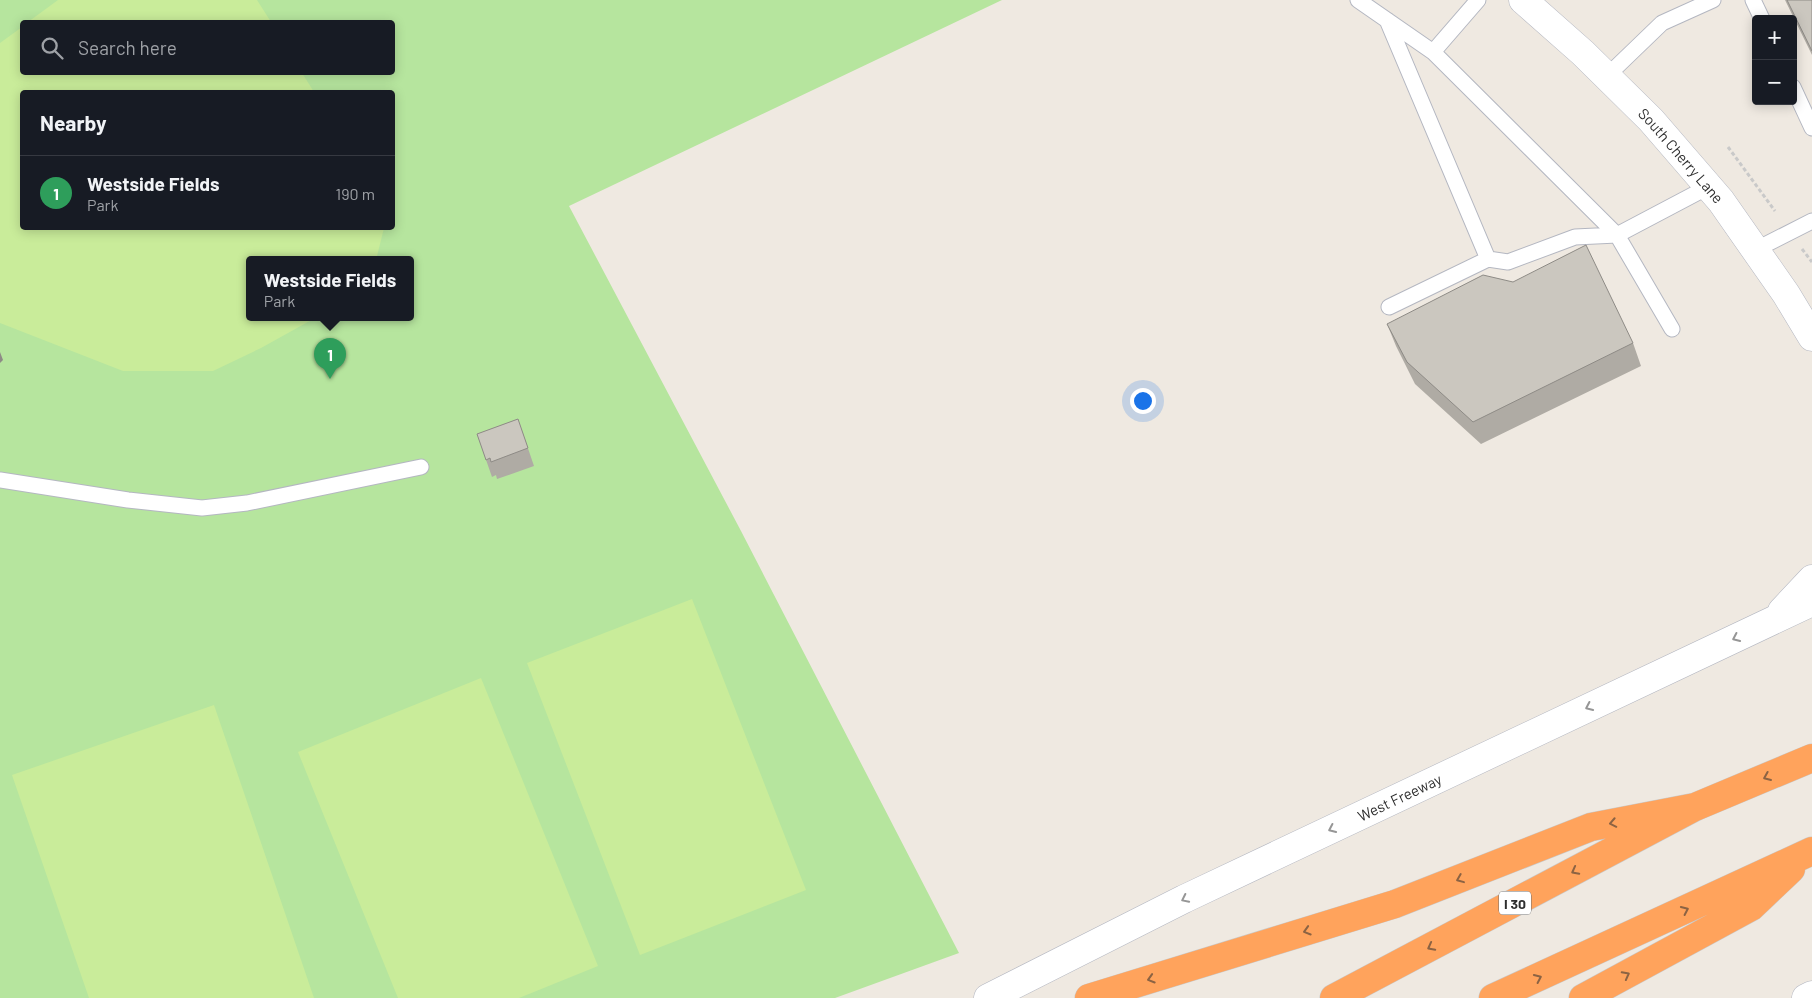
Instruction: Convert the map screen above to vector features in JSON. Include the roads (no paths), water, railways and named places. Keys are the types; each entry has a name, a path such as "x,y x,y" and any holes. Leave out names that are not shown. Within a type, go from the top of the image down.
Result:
{"highway":[{"name":"I 30","path":"1334,998 1695,807 1812,758"},
{"path":"1088,998 1395,904 1591,827 1695,807"},
{"path":"1493,998 1810,853"},
{"path":"1583,998 1751,907 1810,853"}],"main road":[{"name":"South Cherry Lane","path":"1522,0 1583,53 1651,120 1721,201 1786,294 1812,337"},
{"path":"1774,620 1812,579"},
{"name":"West Freeway","path":"988,998 1184,899 1812,602"},
{"path":"1806,998 1812,995"}],"lane":[{"path":"1358,0 1433,52 1617,235 1672,329"},
{"path":"1433,52 1478,0"},
{"path":"1607,76 1662,23 1713,0"},
{"path":"1753,0 1760,15"},
{"path":"1387,20 1488,259"},
{"path":"1797,96 1812,128"},
{"path":"1390,308 1488,259 1508,262 1575,237 1617,235 1708,187"},
{"path":"1755,250 1812,221"},
{"path":"0,480 128,500 202,508 247,503 421,468"}],"place":[{"name":"Westside Fields","path":"330,379"}]}
